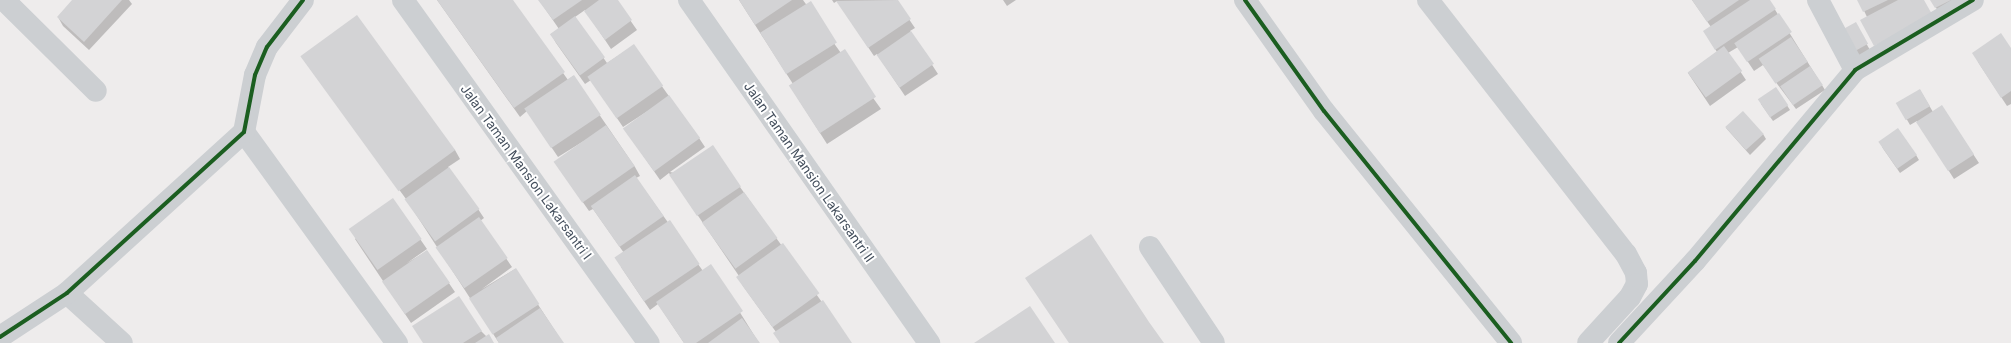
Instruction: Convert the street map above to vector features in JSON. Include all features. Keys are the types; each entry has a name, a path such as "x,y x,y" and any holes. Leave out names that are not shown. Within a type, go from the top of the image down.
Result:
{"street":[{"path":"0,337 67,293 244,132 255,75 264,54 279,29 303,0"},
{"name":"Jalan Taman Mansion Lakarsantri I","path":"403,0 649,343"},
{"name":"Jalan Taman Mansion Lakarsantri II","path":"688,0 929,343"},
{"path":"1245,0 1324,111 1511,343"},
{"path":"1428,0 1626,254 1636,273 1637,284 1630,297 1588,343"},
{"path":"1818,0 1855,70"},
{"path":"1619,343 1695,261 1855,70 1972,0"},
{"path":"3,2 96,91"},
{"path":"244,132 397,343"},
{"path":"1150,247 1214,343"},
{"path":"67,293 122,343"}],"building":[{"path":"72,0 122,0 84,42 57,17"},
{"path":"437,0 513,0 565,72 514,108"},
{"path":"538,0 582,0 553,20"},
{"path":"599,0 618,0 632,20 605,40 584,11"},
{"path":"739,0 792,0 755,25"},
{"path":"898,0 911,19 868,48 836,1"},
{"path":"1692,0 1739,0 1707,22"},
{"path":"1750,0 1770,0 1776,9 1715,50 1703,31"},
{"path":"1857,0 1888,0 1863,12"},
{"path":"1898,0 1924,0 1933,16 1874,46 1860,20"},
{"path":"1930,0 1951,0 1935,8"},
{"path":"811,1 837,43 786,74 760,33"},
{"path":"1779,13 1792,32 1747,62 1734,43"},
{"path":"357,15 455,150 399,191 300,56"},
{"path":"575,16 605,57 580,75 550,34"},
{"path":"1856,22 1868,44 1852,53 1840,31"},
{"path":"911,31 934,64 900,88 877,55"},
{"path":"2001,33 2011,48 2011,91 2001,98 1972,53"},
{"path":"1791,37 1808,62 1775,84 1759,59"},
{"path":"634,44 663,86 617,118 587,77"},
{"path":"1724,46 1742,71 1706,98 1688,72"},
{"path":"845,49 876,97 820,133 789,85"},
{"path":"1810,66 1823,85 1793,105 1780,86"},
{"path":"574,75 601,115 551,148 524,109"},
{"path":"1776,87 1788,105 1770,118 1758,99"},
{"path":"1920,89 1930,106 1906,120 1896,103"},
{"path":"669,95 700,138 654,171 623,129"},
{"path":"1942,105 1974,154 1948,171 1916,122"},
{"path":"1743,111 1764,134 1746,150 1725,127"},
{"path":"606,125 635,166 582,203 554,162"},
{"path":"1898,128 1917,155 1897,169 1878,142"},
{"path":"713,145 741,186 697,216 669,175"},
{"path":"449,167 480,209 435,241 405,199"},
{"path":"635,175 664,216 619,247 591,206"},
{"path":"744,192 778,238 735,269 702,223"},
{"path":"393,198 422,239 377,270 349,229"},
{"path":"479,217 508,258 464,288 436,247"},
{"path":"670,220 700,264 644,301 614,257"},
{"path":"1091,234 1164,343 1069,343 1025,278"},
{"path":"783,243 819,293 773,327 736,277"},
{"path":"427,250 450,283 405,314 382,282"},
{"path":"711,264 743,311 696,343 684,343 656,302"},
{"path":"516,268 539,304 492,335 469,298"},
{"path":"459,296 482,331 463,343 423,343 412,326"},
{"path":"823,300 852,343 780,343 773,333"},
{"path":"1030,306 1055,343 974,343"},
{"path":"540,308 564,343 499,343 496,338"},
{"path":"742,318 760,343 708,343"},
{"path":"489,334 494,343 475,343"}],"cycle path":[{"path":"0,337 67,293 244,132 255,75 267,47 303,0"},
{"path":"1245,0 1324,111 1511,343"},
{"path":"1619,343 1695,261 1855,70 1973,0"}]}
